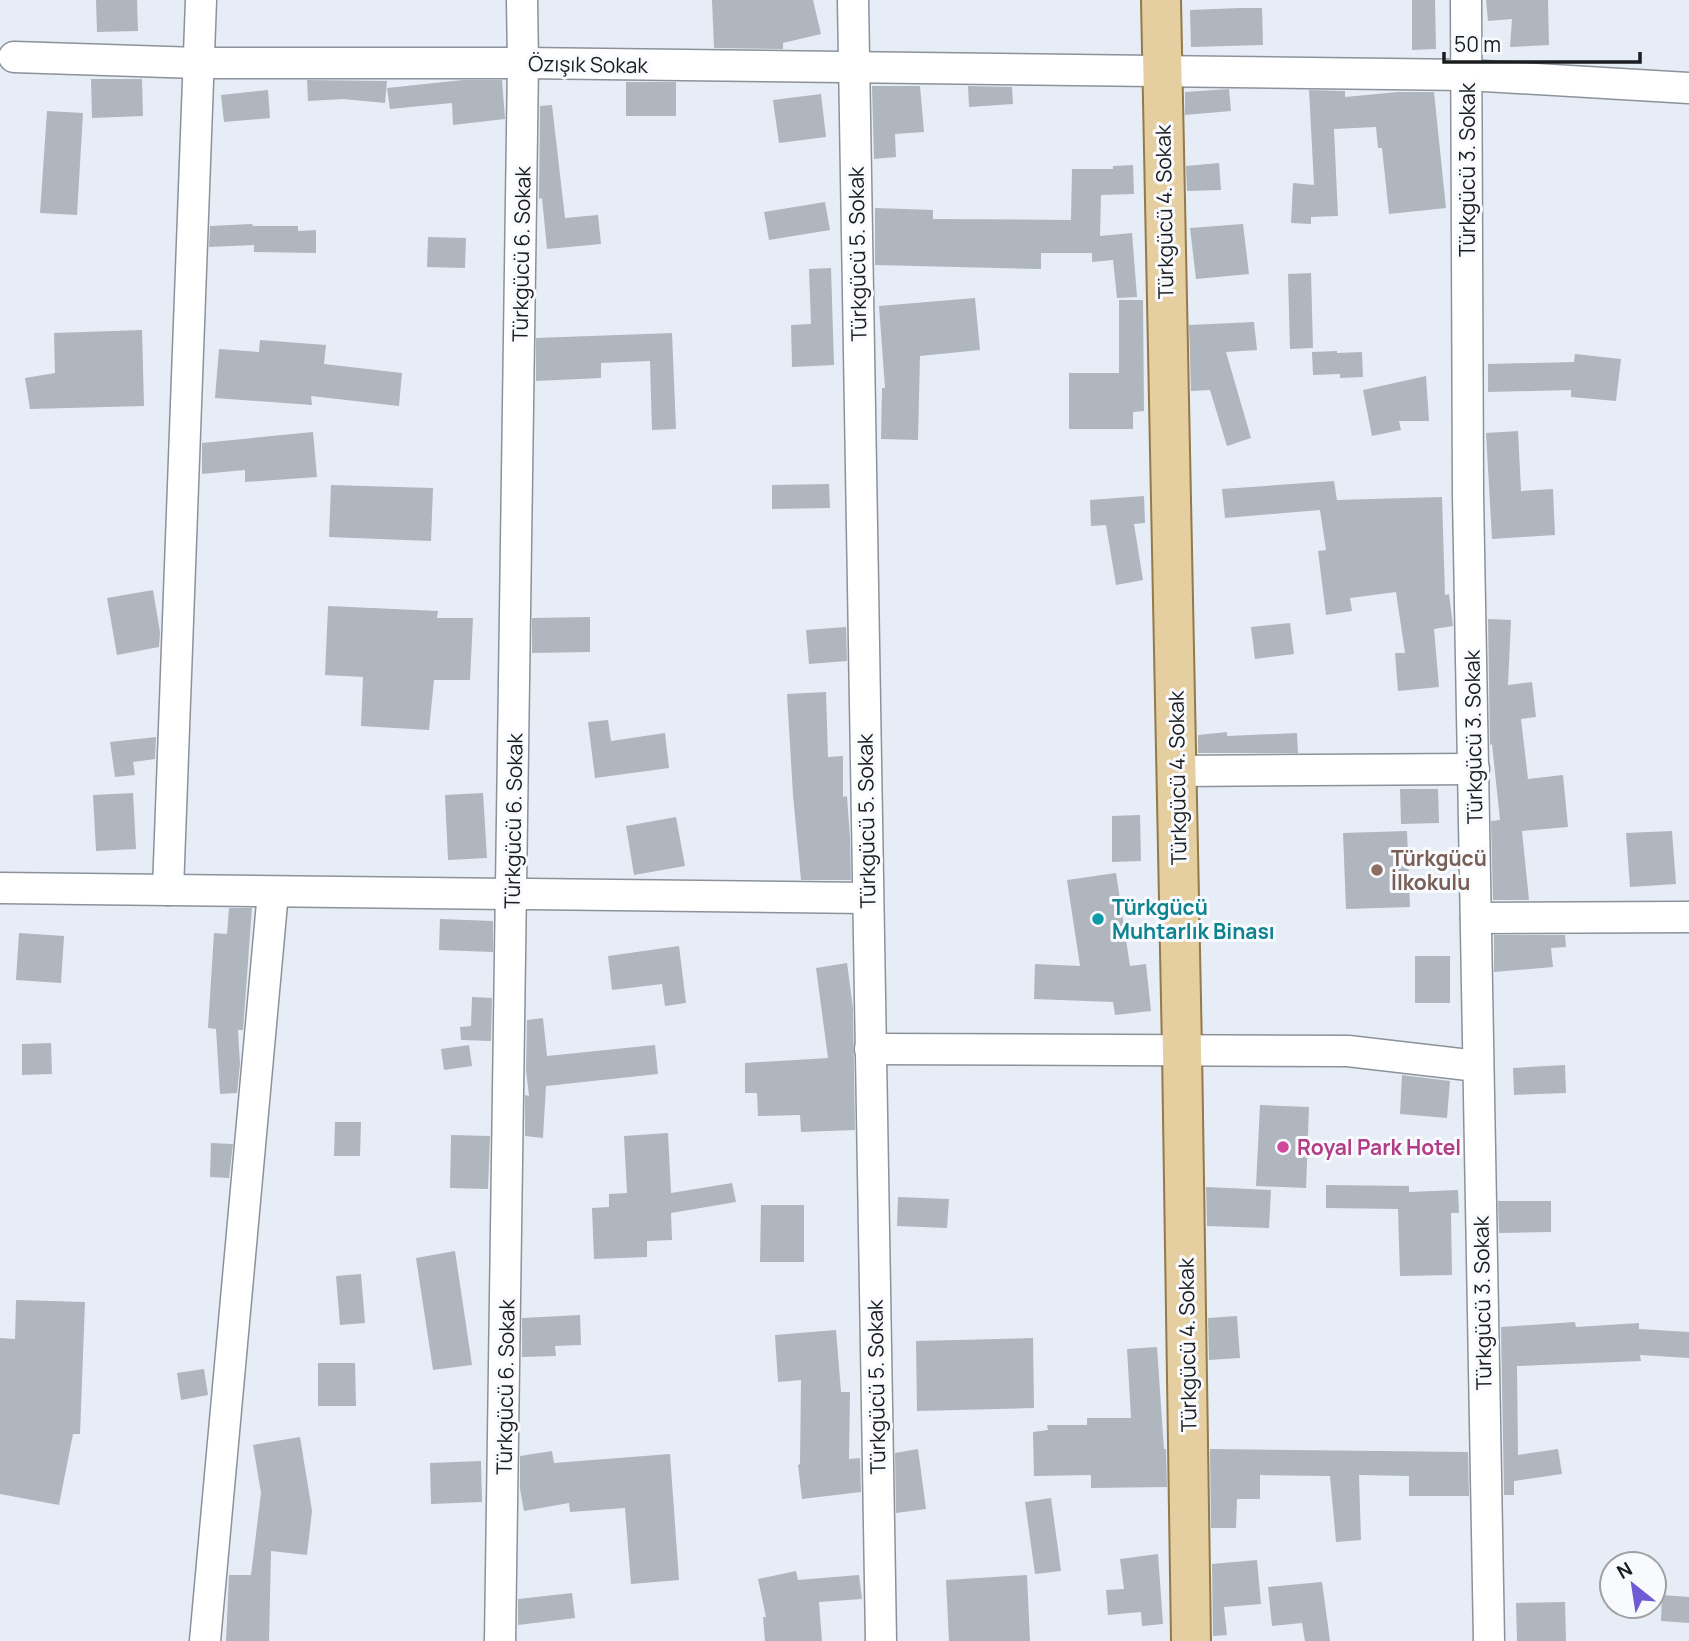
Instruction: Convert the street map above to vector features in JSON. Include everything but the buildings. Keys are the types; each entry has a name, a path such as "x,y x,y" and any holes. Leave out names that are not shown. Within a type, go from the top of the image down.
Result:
{"main road":[{"name":"Türkgücü 4. Sokak","path":"1161,0 1191,1641"}],"street":[{"path":"168,890 201,0"},
{"name":"Türkgücü 6. Sokak","path":"500,1641 513,894 522,0"},
{"name":"Türkgücü 5. Sokak","path":"853,0 881,1641"},
{"name":"Türkgücü 3. Sokak","path":"1466,0 1468,495 1489,1641"},
{"name":"Özışık Sokak","path":"5,56 198,63 523,63 1467,75 1689,89"},
{"path":"1176,771 1474,769"},
{"path":"0,888 867,898"},
{"path":"205,1641 273,891"},
{"path":"1476,918 1689,916"},
{"path":"870,1049 1348,1051 1477,1066"}],"place":[{"name":"Türkgücü İlkokulu","path":"1377,870"},
{"name":"Türkgücü Muhtarlık Binası","path":"1098,919"},
{"name":"Royal Park Hotel","path":"1283,1147"}]}
